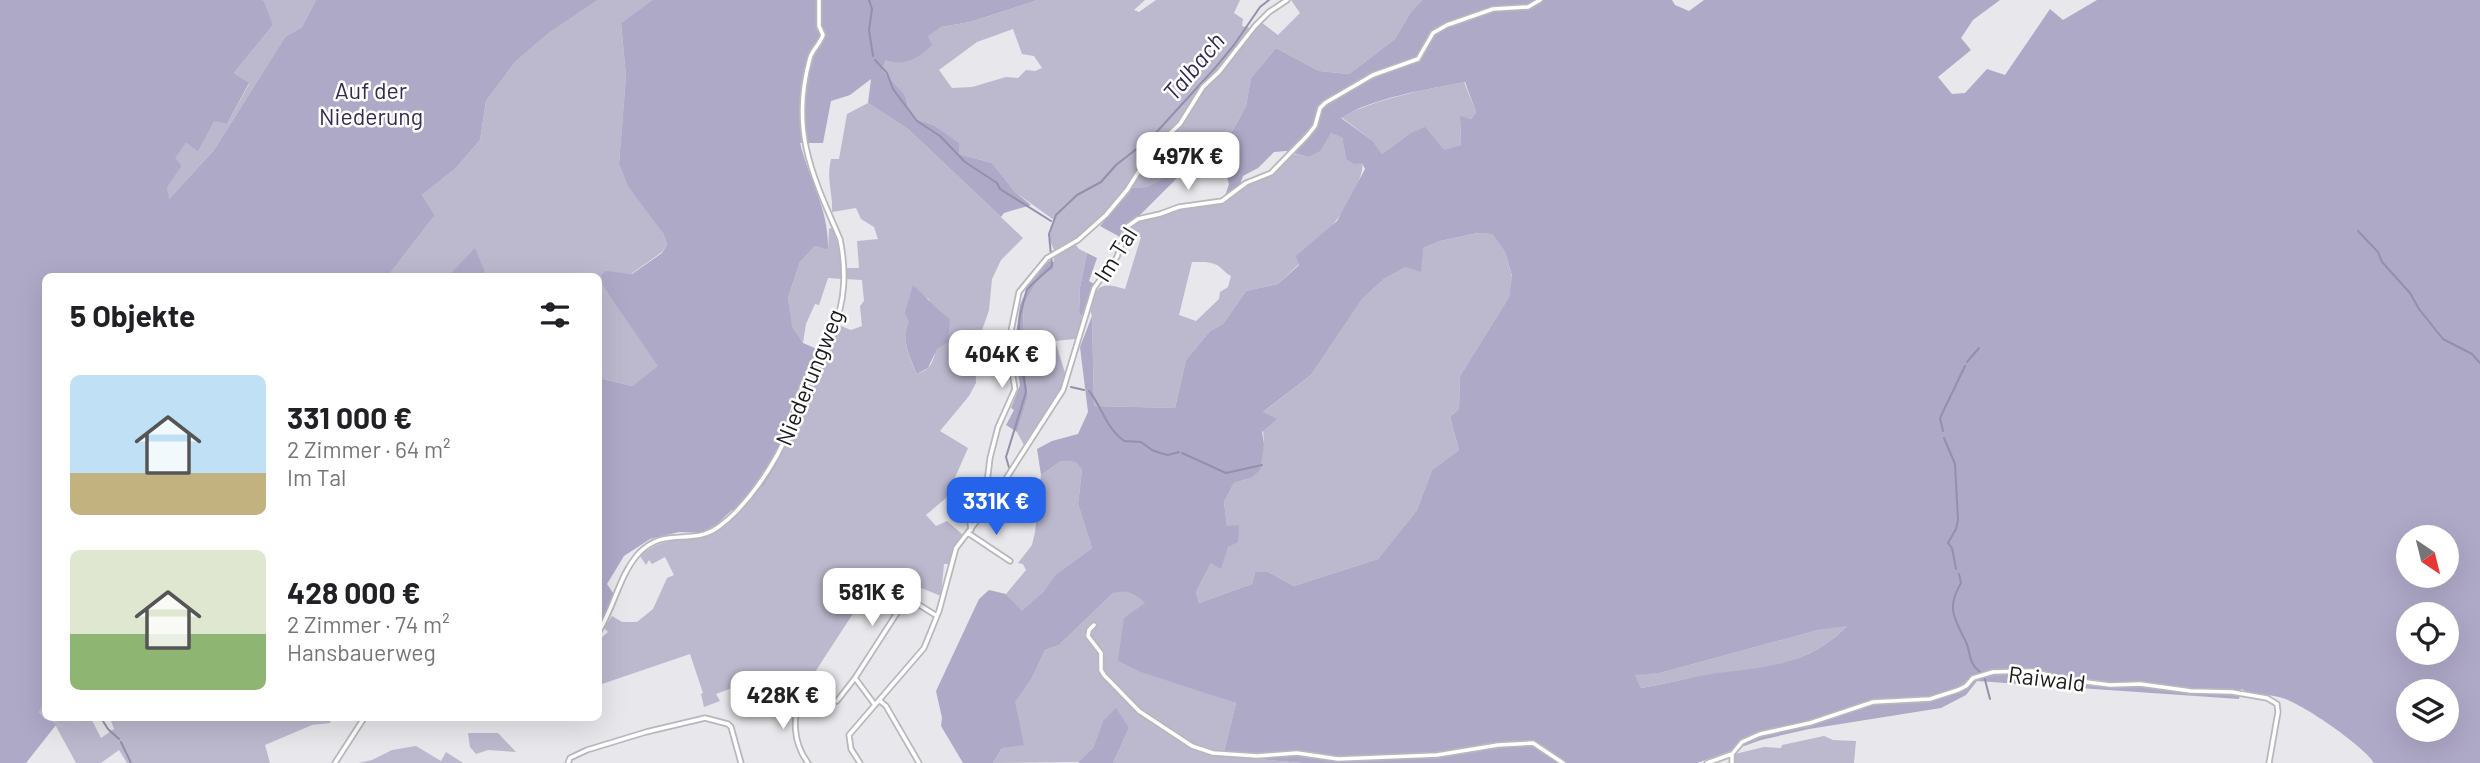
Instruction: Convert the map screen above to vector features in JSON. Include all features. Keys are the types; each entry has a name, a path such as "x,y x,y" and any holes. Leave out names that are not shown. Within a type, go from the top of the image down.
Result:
{"street":[{"name":"Niederungweg","path":"602,627 623,579 641,551 651,542 663,537 698,536 715,529 727,520 752,492 781,446 810,369 834,327 844,284 843,254 840,239 805,154 801,129 801,104 810,56 823,35 819,0"},
{"name":"Im Tal","path":"969,531 970,522 986,491 990,458 998,427 1015,390 1010,360 1010,336 1019,292 1047,258 1077,240 1106,215 1127,191 1153,149 1180,124 1203,87 1219,72 1255,26 1287,0"},
{"name":"Im Tal","path":"860,763 851,749 849,735 923,648 937,616 956,548 1011,473 1063,390 1094,288 1117,257 1128,226 1138,219 1179,207 1223,201 1246,183 1270,173 1315,126 1320,108 1325,103 1373,75 1418,59 1429,38 1439,29 1493,9 1523,8 1540,0"},
{"path":"969,531 1010,561"},
{"path":"836,701 855,678 904,598 937,616"},
{"path":"1094,625 1088,636 1101,653 1101,670 1120,693 1139,712 1160,726 1192,746 1213,753 1257,756 1297,753 1338,758 1437,755 1498,745 1534,743 1563,763"},
{"name":"Raiwald","path":"1707,763 1732,754 1742,742 1760,734 1810,723 1863,705 1930,699 1958,690 1982,674 2032,671 2063,679 2110,685 2140,684 2191,691 2232,692 2267,698 2277,705 2278,712 2269,763"},
{"path":"855,678 875,705"},
{"path":"800,691 793,718 799,751 808,763"},
{"path":"879,700 886,706 919,763"},
{"path":"568,763 570,758 587,750 705,718 728,723 741,763"},
{"path":"335,763 362,721"},
{"path":"1732,754 1732,763"}],"shaded area":[{"path":"261,0 316,0 302,27 285,37 214,150 168,200 167,188 182,166 174,158 186,143 198,152 214,120 227,124 249,84 234,73 273,25"},
{"path":"598,0 652,0 621,23 626,76 619,163 663,233 667,244 662,252 631,274 486,273 475,249 451,273 390,273 435,215 422,195 456,168 480,140 486,101 515,62 549,33"},
{"path":"1038,0 1145,0 1134,10 1139,12 1156,0 1240,0 1234,13 1243,19 1242,26 1251,28 1198,92 1181,121 1152,149 1118,198 1086,232 1054,250 1049,238 1054,220 1015,192 992,163 959,154 933,125 916,119 909,110 905,95 882,70 886,60 941,27 970,22","holes":["1013,29 1022,54 1034,56 1042,68 1035,71 1026,70 1018,78 1006,77 972,87 952,88 939,70 977,42"]},
{"path":"1291,0 1422,0 1410,13 1395,39 1349,74 1319,71 1276,48 1251,78 1246,106 1233,130 1224,140 1199,154 1174,163 1159,181 1147,187 1132,188 1149,158 1185,121 1201,92 1261,22 1278,35 1300,13"},
{"path":"1464,82 1476,112 1471,119 1460,117 1461,145 1444,151 1409,134 1382,154 1373,141 1341,117 1386,100"},
{"path":"868,103 908,129 1023,238 1001,260 992,279 989,310 975,351 976,383 969,396 940,431 968,448 946,498 926,515 936,526 947,521 962,534 953,548 949,564 944,564 941,596 884,573 868,587 802,692 789,691 788,687 776,681 759,703 744,701 732,688 716,694 720,701 704,707 703,693 690,654 602,684 602,637 608,632 604,628 612,616 622,622 637,622 653,609 667,578 674,575 665,557 652,564 649,560 646,565 640,556 659,544 701,538 723,525 778,461 802,394 806,393 812,372 836,324 851,330 862,326 862,280 845,279 846,268 859,268 857,241 878,239 874,227 861,219 856,208 832,212 829,180 831,159 839,159 847,114","holes":["928,298 935,324 935,355 927,369 917,374 907,350 906,333"]},
{"path":"1331,133 1342,136 1346,159 1362,162 1362,168 1358,184 1344,210 1327,231 1297,256 1299,264 1278,284 1246,291 1223,324 1210,331 1186,360 1175,408 1094,406 1090,305 1101,287 1125,289 1141,237 1127,233 1130,227 1137,221 1156,218 1184,207 1226,201 1245,186 1276,171 1291,156 1296,154 1308,157","holes":["1192,262 1214,264 1231,276 1228,287 1220,292 1219,299 1196,321 1179,315"]},
{"path":"833,227 841,255 842,279 828,278 819,305 815,304 806,324 803,343 791,327 788,298 800,262 815,246 828,250 829,229"},
{"path":"1479,233 1492,234 1505,252 1512,277 1509,297 1460,376 1459,409 1450,417 1459,450 1432,470 1417,510 1378,559 1294,586 1268,572 1255,572 1252,584 1199,603 1196,592 1211,563 1228,547 1239,526 1227,527 1224,502 1234,483 1251,478 1264,444 1262,413 1311,375 1363,298 1384,279 1406,267 1423,248 1440,241"},
{"path":"1075,244 1087,253 1080,287 1079,313 1082,316 1077,342 1075,339 1055,341 1067,379 1025,447 1017,432 1028,396 1022,345 1024,304 1038,279 1053,269 1054,255"},
{"path":"602,285 659,366 632,386 602,379"},
{"path":"1061,461 1077,462 1082,470 1078,504 1092,548 1055,575 1043,592 1022,612 1006,594 1026,570 1023,564 1018,563 1032,545 1041,475"},
{"path":"1121,590 1133,592 1145,603 1199,690 1236,703 1223,756 1302,763 1113,763 1129,728 1103,721 1093,748 1081,762 993,763 1002,748 1014,702 1032,678 1045,650 1059,645 1113,593"},
{"path":"1848,625 1816,650 1784,663 1641,688 1634,674 1660,673 1818,630"},
{"path":"53,721 92,721 101,738 114,729 111,721 331,721 312,725 265,745 270,763 127,763 119,750 101,763 76,763"},
{"path":"468,733 498,733 516,752 488,750 476,754 470,747"},
{"path":"1824,736 1833,740 1856,741 1854,763 1733,763 1735,754 1764,747 1781,748 1782,745"},
{"path":"416,746 441,761 446,752 463,763 359,763 392,750"}],"green space":[{"name":"Auf der Niederung","path":"0,0 264,2 273,25 234,73 249,83 227,124 214,121 198,152 186,143 175,158 182,166 167,188 169,199 214,150 285,37 302,27 316,0 598,0 549,33 515,62 486,101 480,140 456,168 422,195 435,215 390,273 42,273 42,706 39,712 42,721 53,721 56,725 26,763 0,763"},
{"path":"652,0 1038,0 970,22 941,27 928,36 932,45 922,54 905,62 886,60 882,70 905,95 909,110 916,119 933,125 959,143 959,154 992,163 1015,192 1031,205 1004,213 1001,217 908,129 868,103 871,79 850,95 831,101 823,143 800,143 822,208 828,250 815,246 800,262 788,298 792,327 803,343 817,349 795,396 781,438 778,461 764,485 736,513 732,510 716,525 701,533 679,532 650,539 624,556 607,584 615,596 602,625 602,379 632,386 658,366 602,285 602,274 606,271 632,274 662,253 667,244 663,233 628,186 619,163 626,76 621,23"},
{"path":"1422,0 1672,0 1675,5 1689,11 1704,0 2000,0 1973,20 1961,38 1971,50 1938,77 1952,94 1965,93 1987,69 2005,75 2050,9 2063,20 2097,0 2480,0 2480,763 2374,763 2345,736 2301,707 2279,697 2241,689 2239,699 1977,681 1966,695 1941,708 1809,729 1761,740 1697,763 1302,763 1223,756 1236,703 1141,672 1118,661 1124,618 1145,603 1134,594 1123,591 1113,593 1059,645 1045,650 1032,678 1015,702 1024,745 1002,748 993,763 963,763 941,726 942,718 936,691 979,599 989,590 1006,594 1022,611 1043,592 1055,575 1092,548 1078,504 1082,470 1076,462 1061,461 1041,475 1037,449 1052,441 1078,434 1088,412 1080,347 1092,316 1094,406 1175,408 1186,360 1210,331 1223,324 1246,291 1278,284 1299,265 1296,256 1337,221 1365,169 1362,163 1354,164 1346,159 1342,137 1331,133 1320,151 1308,157 1286,151 1274,152 1258,168 1243,176 1240,185 1225,196 1229,184 1225,171 1211,170 1191,180 1179,176 1138,217 1126,224 1120,237 1100,226 1132,188 1147,187 1159,181 1174,163 1199,154 1224,140 1233,130 1246,106 1251,78 1276,48 1319,71 1349,74 1395,39 1410,13","holes":["1465,82 1476,112 1471,119 1460,116 1461,145 1444,150 1425,127 1409,134 1382,154 1373,141 1341,118 1384,100","1478,233 1492,234 1505,252 1512,276 1509,297 1460,376 1459,409 1450,417 1459,450 1432,470 1417,510 1378,559 1294,586 1268,572 1255,572 1252,584 1199,603 1196,592 1211,563 1221,569 1228,547 1238,542 1239,525 1227,526 1224,502 1234,483 1251,478 1260,470 1264,444 1262,432 1277,419 1263,412 1311,375 1363,298 1384,279 1406,267 1421,272 1423,248 1440,241","1847,626 1816,650 1767,666 1641,688 1635,675 1660,673 1818,630"]},
{"path":"475,248 486,273 451,273"},
{"path":"1087,253 1097,258 1089,281 1094,284 1082,316 1079,313 1080,287"},
{"path":"1049,261 1054,262 1053,269 1038,279 1024,304 1022,345 1028,396 1017,432 1006,425 1014,410 1011,408 1020,385 1014,349 1020,305 1031,280"},
{"path":"913,285 950,319 948,342 937,349 928,368 917,374 906,342 909,322 905,313"},
{"path":"1116,708 1129,728 1113,763 1078,763 1093,748 1103,721"}],"waterway":[{"path":"869,0 872,9 869,30 873,56"},
{"name":"Talbach","path":"1010,471 1006,457 1026,392 1018,336 1020,315 1027,289 1052,266 1049,234 1056,215 1077,195 1101,182 1116,165 1153,136 1215,68 1260,7 1269,0"},
{"path":"875,60 887,73 893,89 917,121 940,136 965,162 997,183 1000,189 1051,221"},
{"path":"2358,231 2378,252 2382,262 2410,293 2443,339 2472,354 2480,363"},
{"path":"1967,362 1979,348"},
{"path":"1943,431 1940,418 1965,366"},
{"path":"1071,387 1084,390"},
{"path":"1089,391 1112,430 1124,441 1141,442 1152,450 1168,455 1179,452"},
{"path":"1944,438 1955,464 1958,520 1948,543 1952,548 1956,569"},
{"path":"1182,453 1226,473 1262,465"},
{"path":"1959,574 1961,583 1954,599 1953,613 1972,661 1980,672"},
{"path":"1984,676 1990,699"},
{"path":"103,721 119,739"},
{"path":"121,742 131,763"}]}
